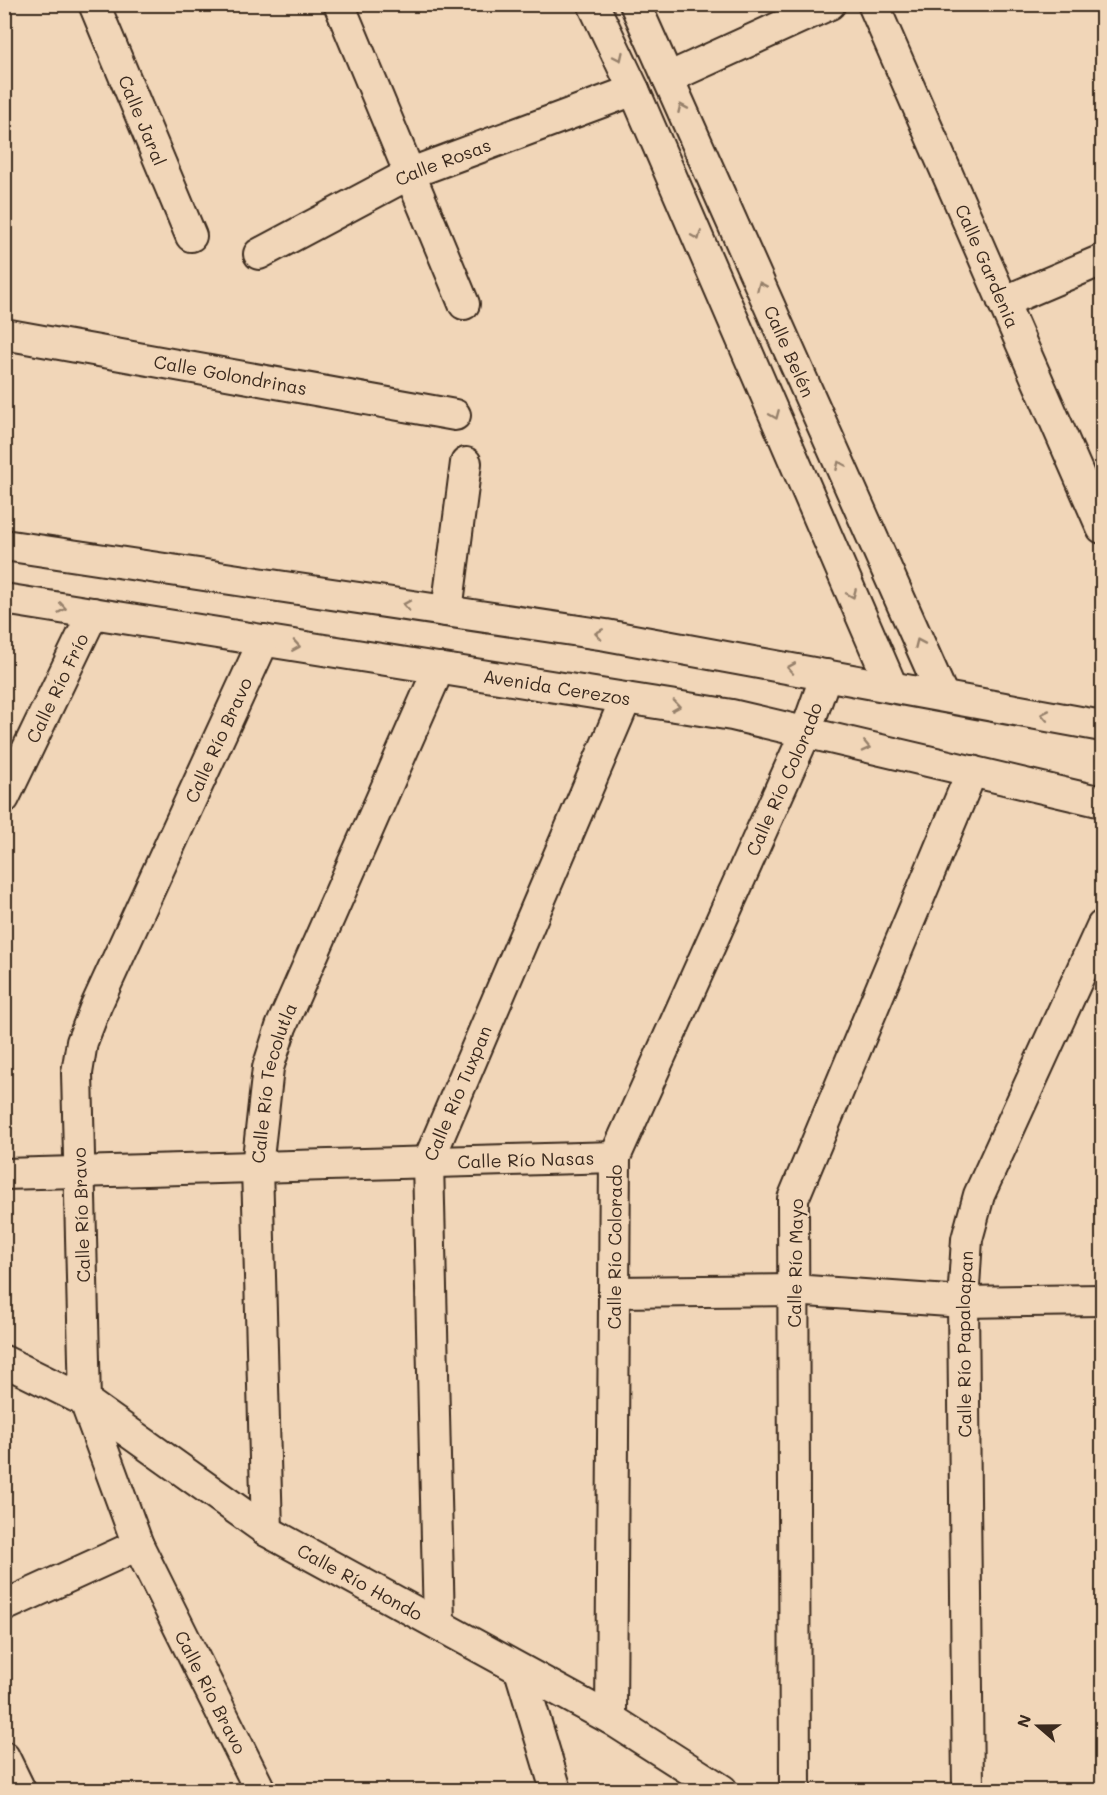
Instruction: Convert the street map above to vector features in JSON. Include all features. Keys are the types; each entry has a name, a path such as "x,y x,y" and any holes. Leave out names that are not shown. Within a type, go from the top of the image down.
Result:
{"street":[{"name":"Calle Jaral","path":"94,4 191,236"},
{"path":"339,4 464,304"},
{"path":"593,4 634,90 892,687"},
{"name":"Calle Belén","path":"635,4 943,696"},
{"path":"668,78 830,4"},
{"name":"Calle Gardenia","path":"873,4 1102,528"},
{"name":"Calle Rosas","path":"259,254 411,173 634,90"},
{"path":"1002,302 1102,260"},
{"name":"Calle Golondrinas","path":"4,334 455,415"},
{"path":"447,611 466,463"},
{"path":"4,545 606,635 1102,726"},
{"name":"Avenida Cerezos","path":"4,599 732,715 1102,802"},
{"name":"Calle Río Frío","path":"4,798 93,613"},
{"name":"Calle Río Bravo","path":"261,1791 138,1545 86,1401 77,1072 82,1042 96,1006 264,640"},
{"name":"Calle Río Tecolutla","path":"267,1531 257,1167 268,1068 281,1027 439,668"},
{"name":"Calle Río Colorado","path":"611,1719 615,1157 805,734 826,675"},
{"name":"Calle Río Tuxpan","path":"439,1624 428,1162 626,698"},
{"name":"Calle Río Mayo","path":"795,1791 793,1199 972,771"},
{"name":"Calle Río Papaloapan","path":"968,1791 963,1302 967,1239 980,1196 1102,926"},
{"name":"Calle Río Nasas","path":"4,1174 615,1157"},
{"path":"614,1292 793,1290 963,1302 1102,1300"},
{"name":"Calle Río Hondo","path":"4,1361 86,1401 267,1531 611,1719 722,1791"},
{"path":"4,1606 138,1545"},
{"path":"520,1670 555,1791"},
{"path":"4,1757 20,1791"}]}
